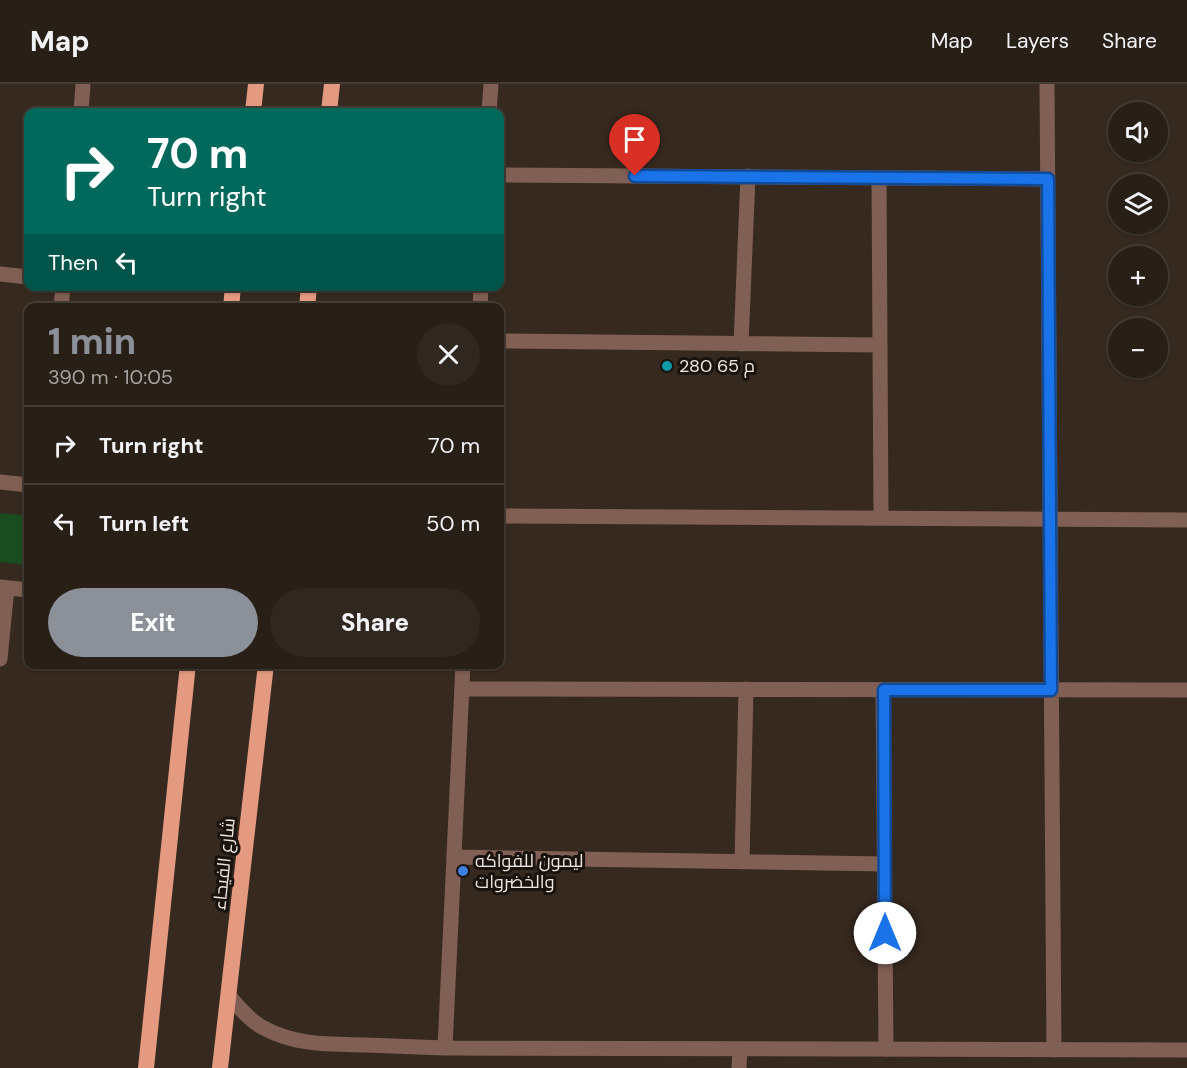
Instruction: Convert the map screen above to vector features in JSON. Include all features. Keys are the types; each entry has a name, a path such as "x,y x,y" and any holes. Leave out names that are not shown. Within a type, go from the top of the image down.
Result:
{"highway":[{"path":"253,108 256,84"},
{"path":"329,108 332,84"},
{"path":"146,1068 187,669"},
{"name":"شارع الفيحاء","path":"220,1068 265,669"}],"street":[{"path":"81,108 83,84"},
{"path":"489,108 490,84"},
{"path":"1047,84 1054,1050"},
{"path":"504,175 1048,179"},
{"path":"741,344 748,177"},
{"path":"879,178 881,519"},
{"path":"0,274 24,277"},
{"path":"504,341 880,345"},
{"path":"0,482 24,485"},
{"path":"504,516 1187,520"},
{"path":"0,659 4,587 24,590"},
{"path":"445,1048 463,669"},
{"path":"462,689 1187,690"},
{"path":"742,862 746,689"},
{"path":"884,690 886,1049"},
{"path":"454,857 884,864"},
{"path":"229,996 243,1013 261,1026 280,1036 302,1042 445,1048 1187,1050"},
{"path":"739,1068 740,1049"}],"green space":[{"path":"0,513 24,516 24,565 0,562"}],"place":[{"name":"280 م 65","path":"667,366"},
{"name":"ليمون للفواكه والخضروات","path":"463,871"}],"route":[{"path":"635,176 1048,179 1051,690 884,690 885,933"}]}
